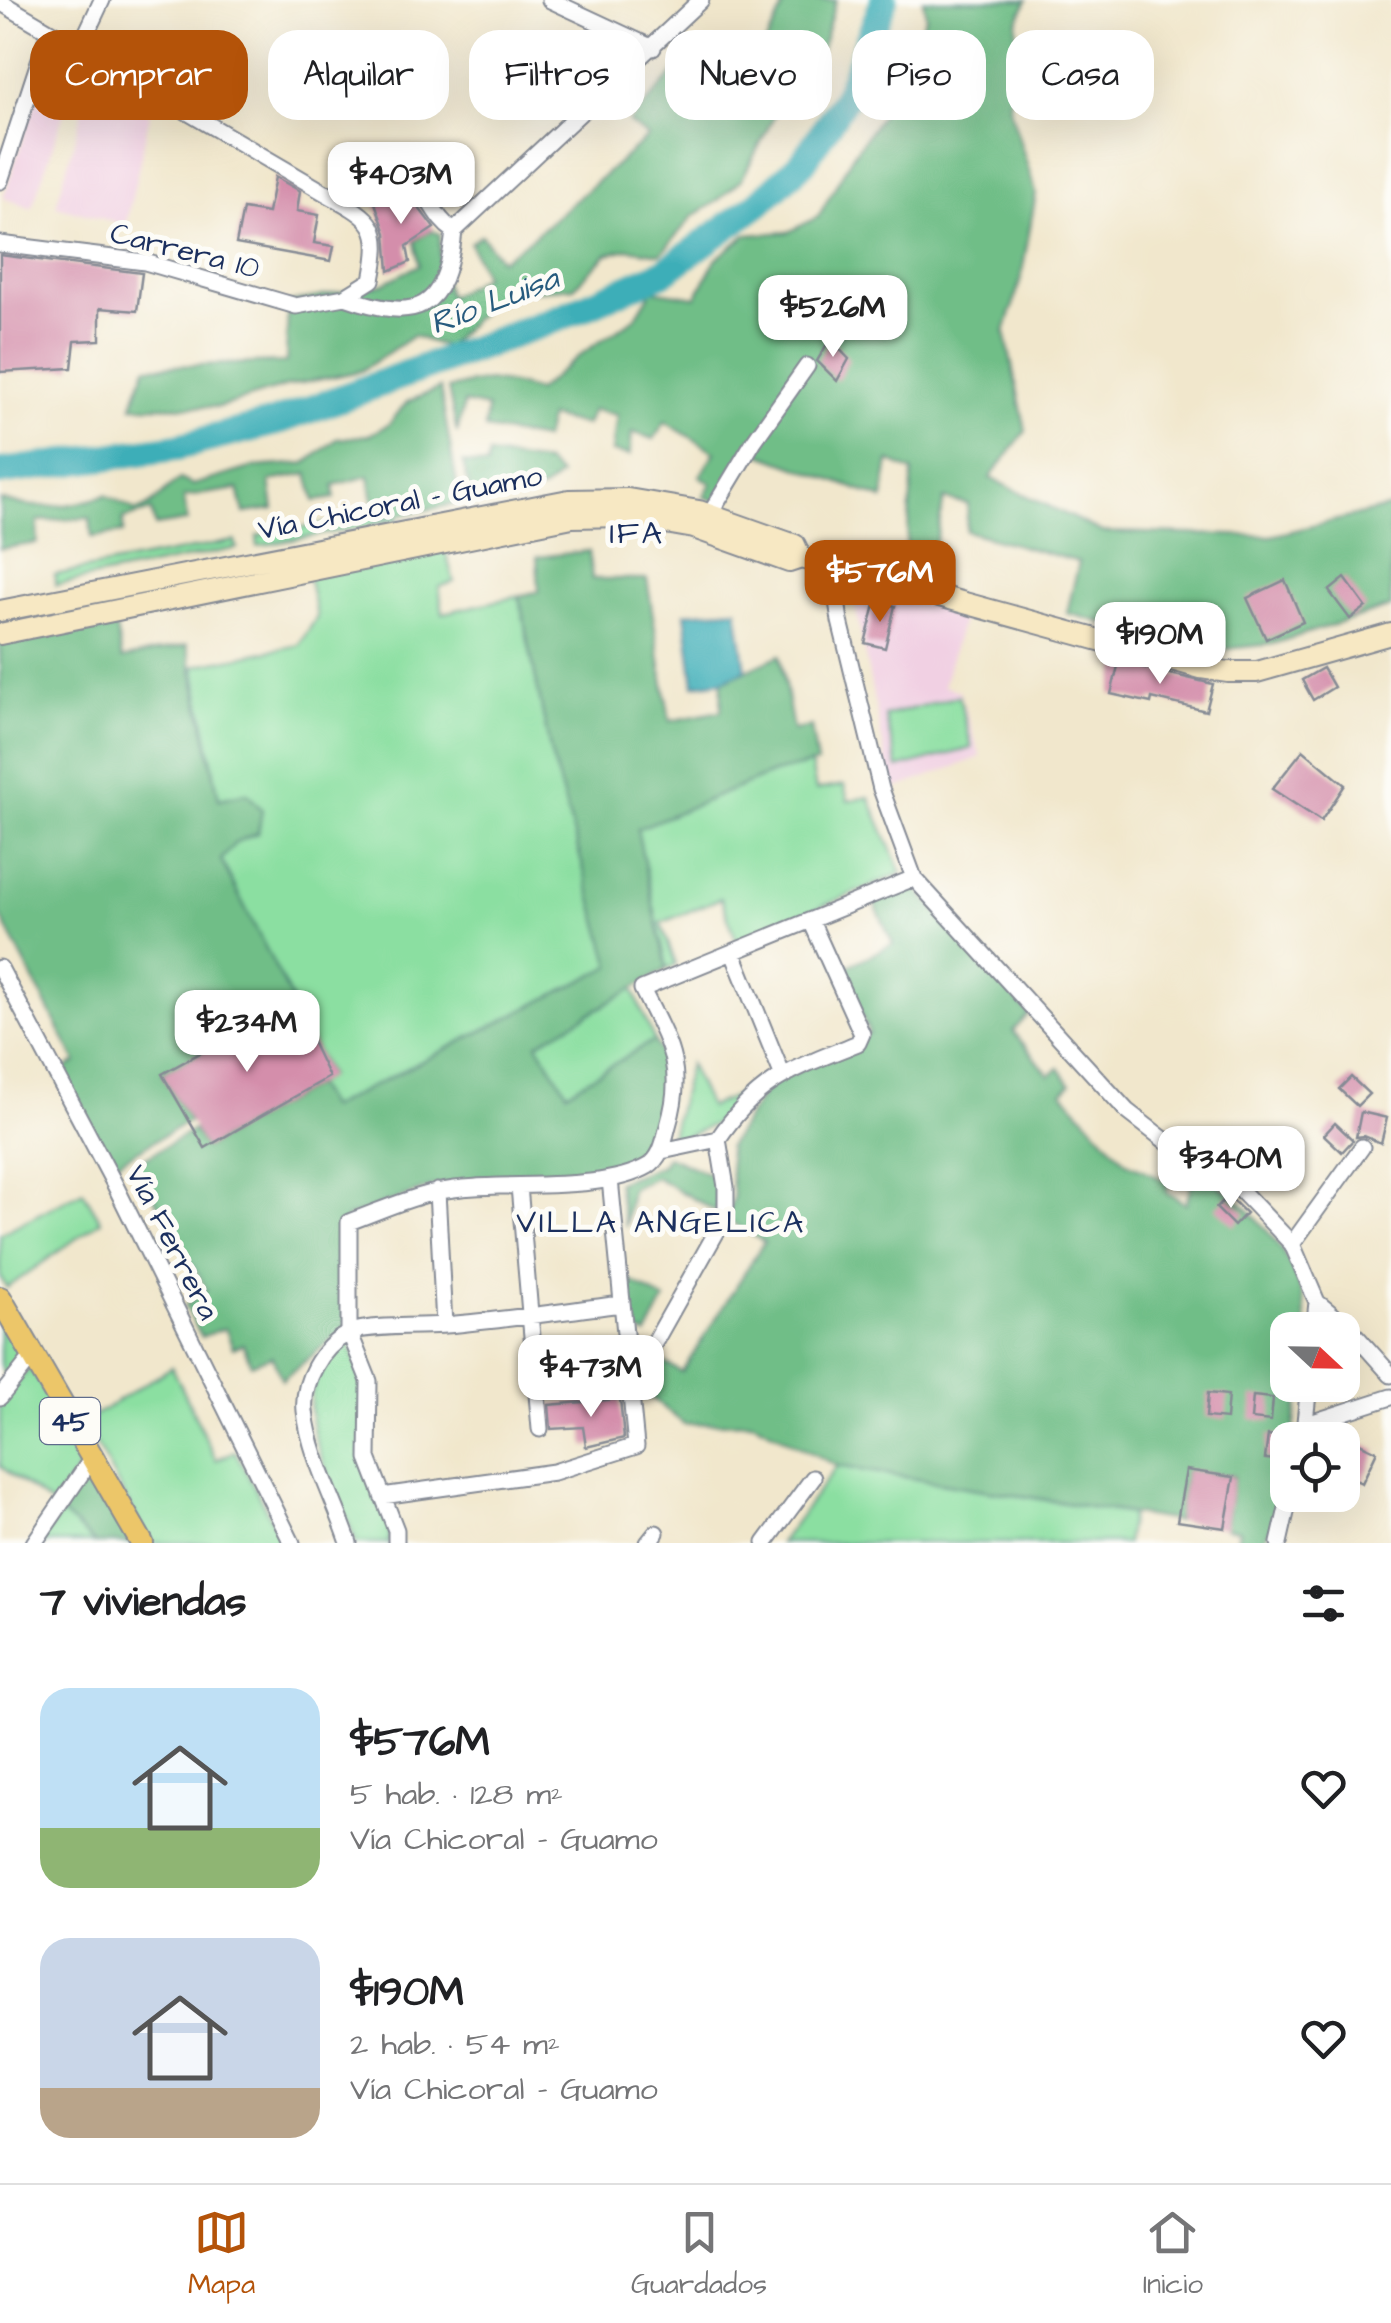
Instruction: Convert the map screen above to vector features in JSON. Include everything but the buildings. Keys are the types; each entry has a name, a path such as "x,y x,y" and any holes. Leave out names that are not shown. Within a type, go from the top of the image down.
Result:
{"main road":[{"name":"45","path":"0,1298 142,1543"}],"street":[{"path":"88,30 102,0"},
{"path":"550,0 652,48"},
{"path":"345,297 389,308 406,309 430,303 440,290 451,259 454,231 701,0"},
{"path":"0,2 42,30"},
{"path":"0,181 30,89"},
{"path":"198,120 366,216 378,246 372,280 345,297"},
{"path":"326,194 414,184 438,220 454,231"},
{"name":"Carrera 10","path":"0,244 144,262 296,306 345,297"},
{"path":"701,518 807,366"},
{"name":"Vía Chicoral - Guamo","path":"0,634 258,571 526,518 569,500 628,499 795,546 802,558 832,568 1228,672 1257,672 1391,634"},
{"path":"832,568 840,621 881,789 914,878 1127,1111 1176,1149 1233,1182 1292,1244 1318,1302 1350,1329 1391,1376"},
{"name":"Vía Chicoral - Guamo","path":"0,611 258,571"},
{"path":"57,600 61,622"},
{"path":"396,1543 396,1530 368,1458 368,1381 350,1332 349,1222 437,1191 610,1179 650,1165 662,1151 677,1080 672,1051 642,989 914,878"},
{"path":"653,1345 726,1215 718,1139 734,1116 782,1074 858,1044 862,1034 811,921"},
{"path":"733,953 782,1074"},
{"name":"Vía Ferrera","path":"0,968 131,1218 292,1543"},
{"path":"662,1151 718,1139"},
{"path":"1292,1244 1362,1147"},
{"path":"382,1496 554,1472 636,1446 610,1179"},
{"path":"518,1186 540,1429"},
{"path":"437,1191 444,1325"},
{"path":"1317,1312 1318,1302"},
{"path":"348,1543 316,1459 304,1410 306,1385 319,1360 350,1332 622,1304"},
{"path":"2,1386 32,1356"},
{"path":"1330,1422 1391,1397"},
{"path":"34,1543 92,1458"},
{"path":"765,1543 813,1478"},
{"path":"1278,1542 1286,1512"}],"shaded area":[{"path":"30,118 62,120 32,208 3,198"},
{"path":"80,120 149,120 126,225 56,206"},
{"path":"851,585 964,613 943,686 959,691 981,757 892,790"}],"green space":[{"path":"774,0 836,0 827,30 772,30 783,8"},
{"path":"923,0 1027,0 1016,30 1006,30 1006,120 1013,120 1036,193 1021,279 1005,332 1026,431 990,478 1102,532 1271,536 1391,507 1391,607 1272,644 1207,651 1067,613 1079,562 966,531 968,504 944,499 930,572 905,563 913,472 889,461 883,499 750,450 722,503 704,497 711,483 700,476 715,452 665,422 654,439 632,432 630,455 612,452 617,415 592,410 586,425 549,417 544,439 485,429 487,408 464,403 457,433 448,389 492,381 537,391 580,355 635,318 652,290 696,297 716,259 746,235 788,232 818,217 878,120 986,120 986,30 920,30 926,16"},
{"path":"665,83 665,120 772,120 742,179 693,216 661,254 628,249 607,254 574,287 525,291 485,308 446,347 413,336 361,371 287,386 219,407 132,406 146,367 286,362 288,303 382,284 419,265 415,241 431,230 440,234 440,268 449,297 484,276 470,243 481,235 501,260 648,137 629,123 645,120 645,105"},
{"path":"440,388 460,503 376,520 369,476 334,485 335,498 315,501 308,474 270,481 274,509 244,513 238,489 184,497 187,521 155,526 151,511 123,519 123,533 92,537 90,518 38,521 37,543 0,549 0,500 53,506 106,495 136,511 180,479 193,485 254,467 306,463 337,439 369,435 389,424 407,402"},
{"path":"489,455 546,463 560,476 543,489 473,504 463,463 487,466"},
{"path":"396,511 398,520 258,546 257,536"},
{"path":"235,541 237,548 56,585 54,575"},
{"path":"444,546 454,582 439,587 443,613 519,596 551,754 612,966 328,1108 311,1087 329,1076 221,860 235,842 258,833 219,800 194,666 299,645 317,617 308,576"},
{"path":"589,551 592,579 647,579 670,721 721,711 722,681 780,655 793,730 811,727 817,763 773,773 637,829 667,969 537,1044 567,1092 654,1040 668,1087 662,1116 642,1162 606,1175 434,1186 346,1218 346,1328 282,1380 272,1356 251,1364 243,1344 233,1348 225,1328 201,1337 185,1305 207,1290 134,1164 194,1130 205,1148 315,1085 329,1108 611,966 551,754 519,596 539,591 537,557"},
{"path":"113,615 122,659 187,645 219,799 247,793 262,810 258,833 236,842 221,860 293,1002 162,1074 189,1121 109,1167 56,1074 76,1062 0,915 0,641"},
{"path":"959,696 972,748 898,768 885,716"},
{"path":"811,764 816,790 844,785 848,801 869,797 902,873 737,942 721,898 661,923 676,965 667,969 636,829 773,773"},
{"path":"912,884 1029,1014 1013,1031 1049,1075 1059,1068 1070,1084 1063,1092 1125,1161 1168,1182 1167,1192 1186,1204 1195,1170 1255,1217 1287,1259 1298,1282 1304,1312 1270,1312 1270,1402 1298,1402 1295,1422 1270,1422 1270,1512 1278,1512 1261,1540 1237,1543 1239,1530 1225,1528 1234,1476 1186,1471 1177,1521 837,1466 753,1422 684,1424 652,1398 635,1398 631,1350 650,1348 648,1354 682,1372 764,1242 726,1219 733,1198 728,1147 766,1088 869,1033 842,969 893,944 873,900"},
{"path":"632,987 654,1040 567,1093 536,1044"},
{"path":"689,1064 709,1107 746,1091 714,1124 669,1144"},
{"path":"667,1156 717,1177 717,1212 655,1177 631,1189 625,1227 617,1182 662,1165"},
{"path":"83,1191 101,1221 7,1288 0,1277 0,1234"},
{"path":"627,1279 665,1300 647,1335 632,1330"},
{"path":"0,1309 25,1357 7,1380 0,1364"},
{"path":"349,1340 363,1384 364,1457 390,1528 389,1543 356,1543 324,1464 312,1422 314,1383"},
{"path":"30,1367 87,1457 52,1505 0,1466 0,1404"},
{"path":"172,1367 216,1460 235,1451 284,1543 150,1543 84,1422"},
{"path":"92,1465 139,1543 95,1543 61,1513"},
{"path":"837,1466 1131,1514 1126,1543 780,1543"},
{"path":"61,1513 95,1543 40,1543"}],"water":[{"path":"737,609 746,670 722,681 694,685 685,613"}],"waterway":[{"name":"Río Luisa","path":"0,472 177,447 273,423 561,317 664,272 758,204 803,162 847,95 884,0"}],"district":[{"name":"IFA","path":"637,532"},
{"name":"VILLA ANGELICA","path":"661,1221"}]}
